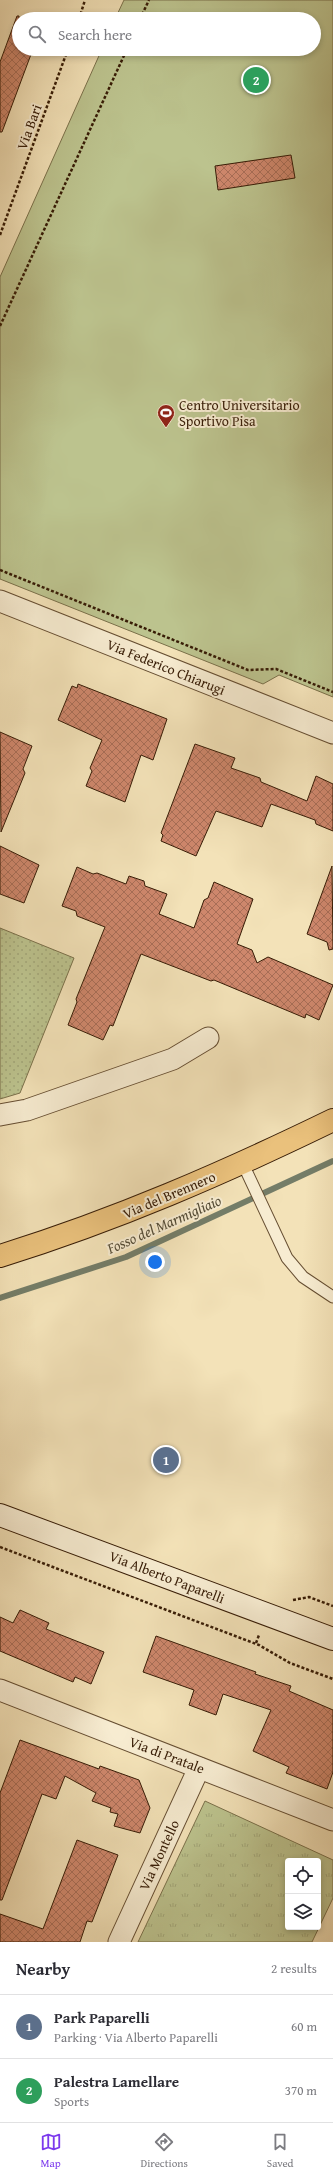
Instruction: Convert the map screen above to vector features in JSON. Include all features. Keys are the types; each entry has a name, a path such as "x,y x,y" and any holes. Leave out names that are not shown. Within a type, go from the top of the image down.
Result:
{"main road":[{"name":"Via del Brennero","path":"0,1256 114,1218 243,1164 333,1120"},
{"name":"Via Alberto Paparelli","path":"0,1515 333,1639"}],"street":[{"name":"Via Federico Chiarugi","path":"0,601 333,733"},
{"path":"0,1115 4,1116 27,1110 173,1059 208,1038"},
{"name":"Via di Pratale","path":"0,1690 333,1820"},
{"name":"Via Montello","path":"119,1942 199,1768"}],"lane":[{"path":"243,1164 261,1206 287,1258 303,1277 333,1297"}],"path":[{"path":"81,12 85,0"},
{"path":"143,12 149,0"},
{"name":"Via Bari","path":"0,235 65,56"},
{"path":"0,326 124,56"},
{"path":"0,570 248,670 276,669 333,692"},
{"path":"0,1547 259,1645 290,1663 333,1679"}],"green space":[{"name":"Centro Universitario Sportivo Pisa","path":"124,0 333,0 333,697 279,675 263,684 0,579 0,277 99,56 321,56 321,12 118,12"},
{"path":"0,928 74,958 20,1093 0,1099"},
{"path":"205,1801 333,1860 333,1898 321,1923 321,1858 285,1858 285,1930 318,1930 312,1942 138,1942"}],"building":[{"path":"12,30 12,56 30,56 2,132 0,132 0,62"},
{"path":"291,155 295,178 218,190 215,166"},
{"path":"78,684 167,719 153,760 141,755 125,802 86,786 92,771 90,768 102,740 58,720 72,686 77,688"},
{"path":"0,732 32,746 23,769 25,773 1,832"},
{"path":"195,744 235,758 231,768 260,778 261,782 307,801 316,776 333,784 333,831 316,824 315,820 271,804 262,827 216,811 196,856 161,841 163,835 161,833"},
{"path":"0,846 39,865 24,903 0,894"},
{"path":"332,866 333,949 329,950 327,942 307,934"},
{"path":"77,867 93,874 97,873 126,884 129,876 144,881 145,886 167,894 159,914 194,928 204,900 208,898 214,882 253,899 237,944 252,950 257,963 268,957 333,985 319,1020 306,1014 305,1018 214,980 211,981 141,954 113,1026 110,1025 103,1040 68,1025 77,1002 76,999 105,927 77,916 76,911 62,906"},
{"path":"20,1610 49,1623 46,1629 104,1652 91,1684 75,1677 73,1682 0,1651 0,1617 13,1623"},
{"path":"156,1636 256,1672 255,1674 291,1686 289,1691 333,1710 333,1772 327,1789 286,1773 289,1767 253,1751 271,1710 223,1694 216,1715 189,1705 194,1690 143,1672"},
{"path":"20,1740 99,1769 100,1766 139,1780 150,1808 140,1833 114,1826 118,1814 110,1812 111,1808 92,1801 96,1793 65,1776 56,1799 42,1794 2,1900 0,1900 0,1793"},
{"path":"77,1840 118,1855 92,1922 87,1921 80,1942 0,1942 0,1914 43,1929"}],"waterway":[{"name":"Fosso del Marmigliaio","path":"0,1298 126,1257 333,1161"}],"place":[{"name":"Palestra Lamellare","path":"256,80"},
{"name":"Centro Universitario Sportivo Pisa","path":"166,428"},
{"name":"Park Paparelli","path":"166,1460"}]}
